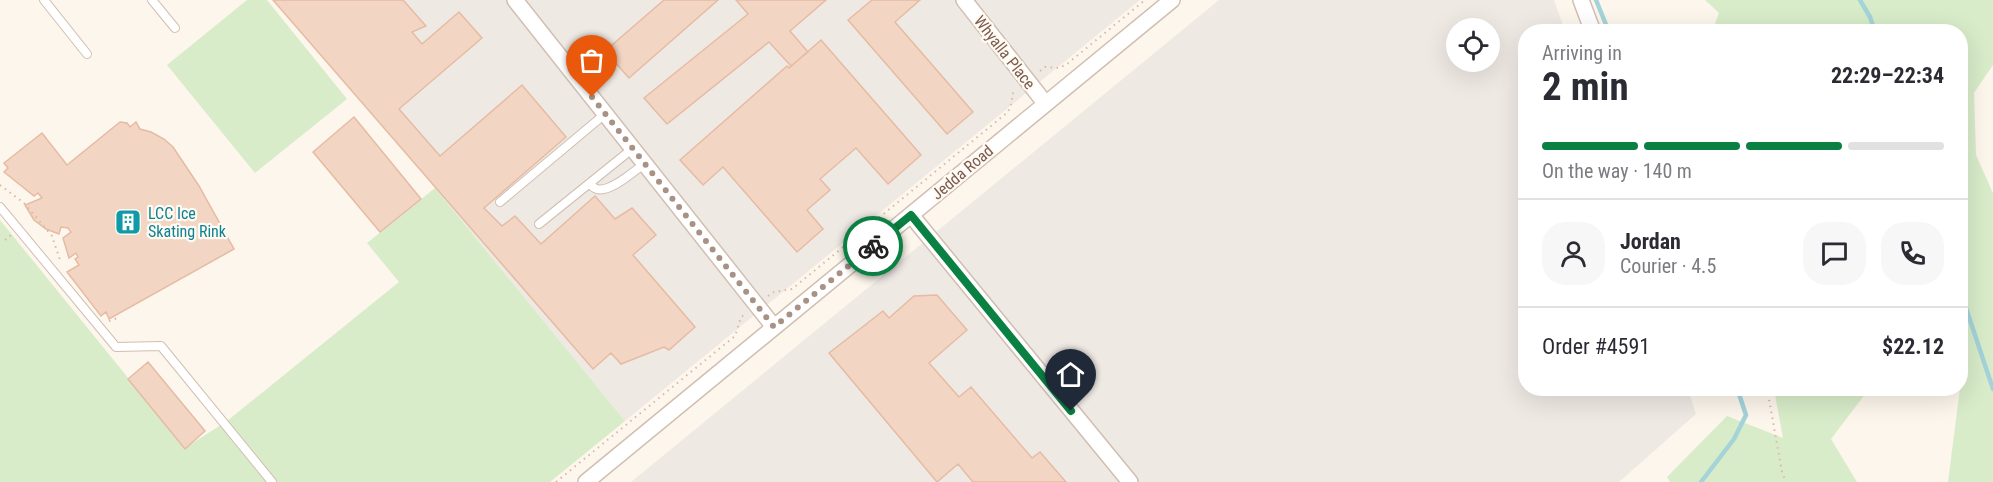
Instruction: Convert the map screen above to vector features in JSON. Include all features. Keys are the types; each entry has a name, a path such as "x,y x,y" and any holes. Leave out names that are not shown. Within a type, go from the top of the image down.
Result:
{"street":[{"path":"515,0 774,327"},
{"name":"Whyalla Place","path":"963,0 1046,103"},
{"name":"Jedda Road","path":"586,482 1172,0"},
{"path":"1581,0 1590,24"},
{"path":"911,215 1130,482"}],"lane":[{"path":"44,0 87,54"},
{"path":"152,0 175,27"},
{"path":"500,202 605,114"},
{"path":"539,224 633,149"},
{"path":"590,184 596,189 604,189 614,185 644,164"},
{"path":"0,207 116,347 161,346 272,482"}],"path":[{"path":"1045,67 1059,68 1067,64 1145,0"},
{"path":"774,292 792,289 1008,112 1012,94"},
{"path":"0,184 24,203 52,236 62,264"},
{"path":"104,321 120,317"},
{"path":"555,482 735,336 741,317"},
{"path":"1768,396 1782,472 1786,482"}],"shaded area":[{"path":"282,0 1140,0 625,421"},
{"path":"1219,0 1554,0 1563,24 1518,24 1518,396 1690,396 1696,414 1619,482 631,482"}],"green space":[{"path":"247,0 267,0 347,99 255,173 167,65"},
{"path":"1705,0 1993,0 1993,65 1974,93 1976,155 1993,193 1993,482 1948,482 1959,396 1968,396 1968,24 1715,24 1719,13"},
{"path":"435,188 625,421 550,482 0,482 0,220 185,448 227,421 399,282 367,243"},
{"path":"1775,396 1864,396 1831,439 1857,482 1670,482 1667,477 1727,416 1783,438"}],"building":[{"path":"273,0 403,0 426,26 412,32 422,44 459,12 482,38 399,109 440,156 522,85 566,137 484,208 502,226 515,216 541,244 595,196 615,219 632,208 656,235 633,255 695,327 669,350 664,347 621,364 611,353 593,369"},
{"path":"664,0 718,0 629,78 605,51"},
{"path":"736,0 826,0 790,31 808,52 791,66 769,42 667,124 644,98 748,14"},
{"path":"872,0 920,0 895,22 973,112 947,134 848,20"},
{"path":"821,40 921,155 888,184 856,148 820,179 830,190 807,210 823,229 797,252 723,167 703,185 680,160 787,66 789,68"},
{"path":"354,117 421,199 380,232 313,152"},
{"name":"LCC Ice Skating Rink","path":"120,122 127,123 130,127 136,122 140,129 164,139 173,147 199,186 234,249 109,319 106,312 101,316 67,272 79,265 75,259 78,257 76,253 69,258 63,238 71,232 68,228 61,227 59,234 46,229 34,220 25,205 42,198 38,193 34,196 4,172 8,168 4,163 42,133 67,165"},
{"path":"937,295 967,330 929,363 959,397 971,387 1032,458 1040,452 1066,482 973,482 958,464 937,482 829,353 883,311 889,318 914,296"},
{"path":"148,362 205,431 185,449 128,379"}],"waterway":[{"path":"1596,0 1606,24"},
{"path":"1860,0 1872,24"},
{"path":"1968,314 1993,389"},
{"path":"1701,482 1734,439 1746,415 1740,396"}],"way so far":[{"path":"592,97 774,327 873,246"}],"place":[{"name":"LCC Ice Skating Rink","path":"128,222"}],"route":[{"path":"873,246 911,215 1071,411"}]}
